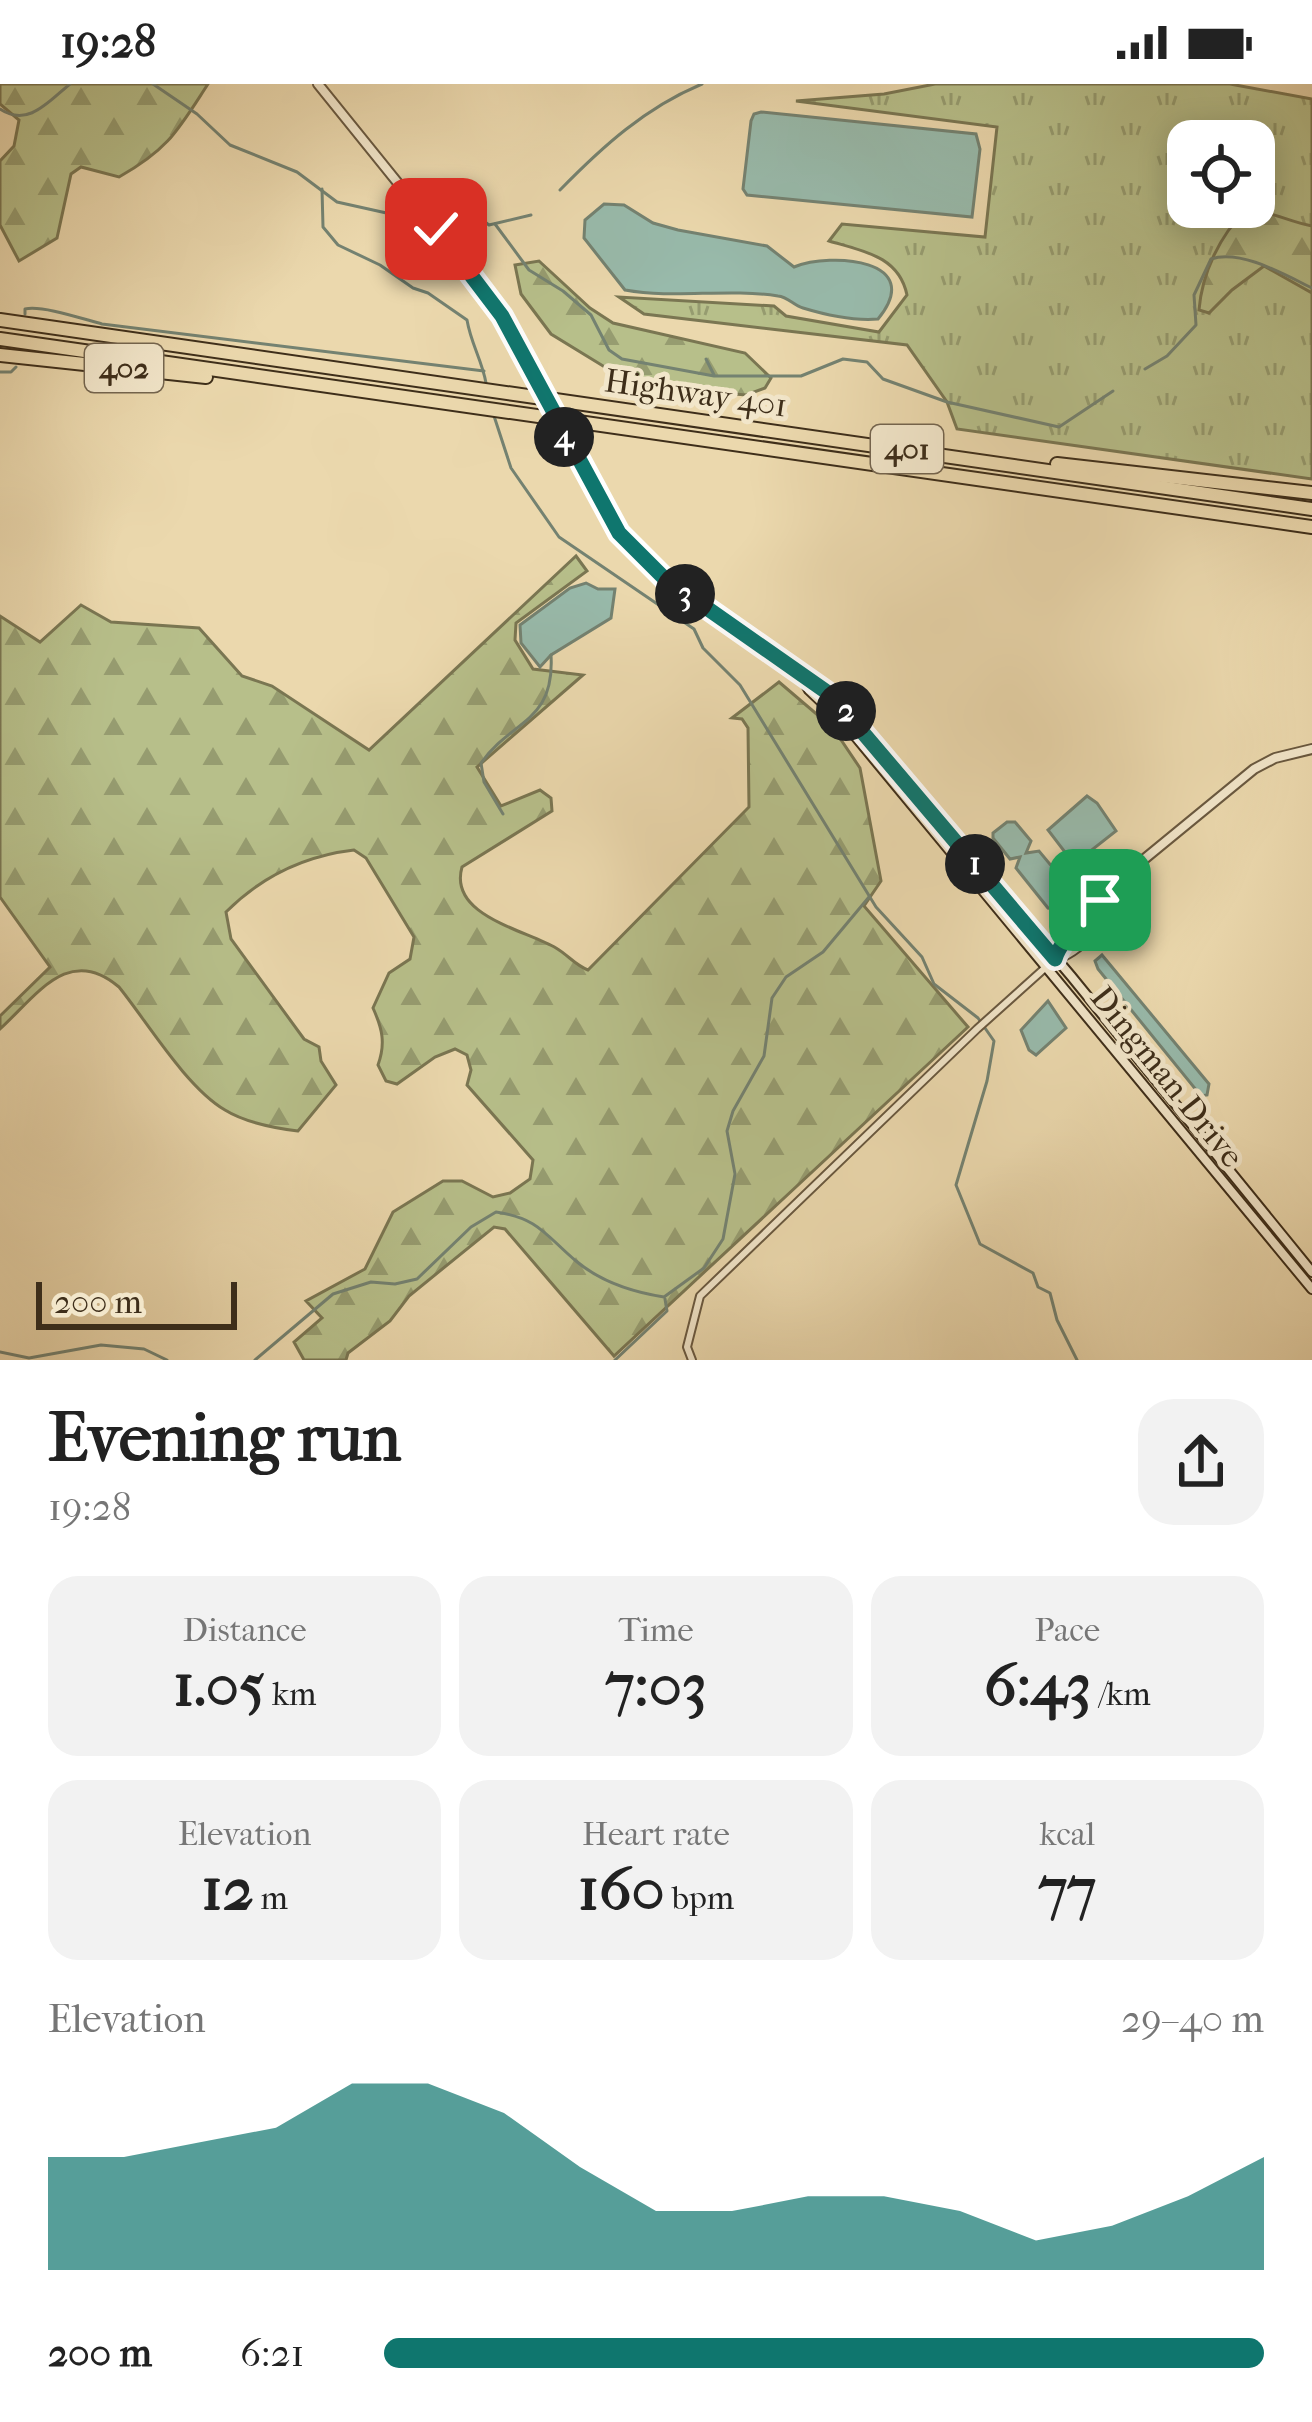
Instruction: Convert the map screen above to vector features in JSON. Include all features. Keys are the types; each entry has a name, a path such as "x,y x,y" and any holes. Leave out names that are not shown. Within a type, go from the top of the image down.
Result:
{"highway":[{"name":"Highway 401","path":"0,320 1312,509"},
{"name":"Highway 401","path":"0,339 1312,527"},
{"name":"402","path":"0,355 222,379 249,376"},
{"path":"1038,468 1059,463 1312,493"}],"main road":[{"name":"Dingman Drive","path":"318,84 502,316 568,446 619,533 648,565 800,675 817,682 859,726 1312,1289"},
{"path":"1051,963 1096,927 1127,874 1254,769 1312,748"},
{"name":"Dingman Drive","path":"1051,963 1312,1272"}],"street":[{"path":"692,1360 687,1347 700,1296 976,1029 1051,963"}],"green space":[{"path":"0,84 208,84 171,137 136,167 119,177 81,167 71,174 57,238 19,261 0,225 0,161 14,146 19,120 0,104"},
{"path":"935,84 1230,84 1312,99 1312,479 957,429 947,402 907,345 644,314 619,297 774,306 786,316 879,332 907,295 903,282 878,257 829,241 842,224 985,237 997,127 796,101 884,94"},
{"path":"1275,215 1312,226 1312,293 1264,266 1209,313 1199,310 1204,282 1228,231 1275,228"},
{"path":"539,261 613,323 745,353 771,378 765,388 746,395 650,387 621,377 551,334 521,294 515,265"},
{"path":"576,556 587,571 516,623 515,640 533,669 583,675 477,767 501,806 540,790 551,798 552,811 462,867 461,884 467,898 492,919 556,948 588,970 749,807 748,728 742,719 732,718 779,682 833,728 860,768 881,881 864,906 968,1027 614,1356 505,1229 494,1227 409,1296 390,1321 348,1353 346,1360 304,1360 294,1342 322,1318 306,1301 365,1269 393,1212 443,1181 462,1181 493,1197 510,1193 530,1179 533,1160 467,1085 471,1070 467,1055 455,1049 397,1084 386,1081 378,1065 382,1036 373,1008 389,973 410,959 414,937 366,858 354,850 284,870 226,912 231,939 304,1039 319,1047 321,1061 336,1085 298,1131 242,1118 210,1100 119,987 101,975 69,972 55,979 0,1029 0,1016 50,967 0,897 0,616 40,642 81,605 111,622 199,628 242,676 272,686 369,750"}],"shaded area":[{"path":"761,112 976,134 980,149 972,217 747,195 743,189 751,121"},
{"path":"604,204 624,205 653,223 678,230 767,246 794,267 830,260 868,265 883,272 891,283 890,299 878,319 859,319 812,311 778,296 625,290 584,238 585,220"},
{"path":"586,583 615,589 611,618 551,655 540,667 521,643 520,625 570,588"},
{"path":"1087,796 1116,831 1074,864 1048,830"},
{"path":"1007,822 1015,822 1031,841 1026,853 1039,851 1074,893 1061,910 1048,908 1016,868 1020,857 1010,859 993,838"},
{"path":"1102,955 1209,1084 1207,1095 1201,1096 1098,969 1095,961"},
{"path":"1048,1001 1066,1028 1036,1055 1021,1030"}],"waterway":[{"path":"0,109 29,114 70,84"},
{"path":"153,84 197,114 230,145 297,172 337,202 400,216 416,213"},
{"path":"560,190 626,130 662,104 702,84"},
{"path":"322,189 323,227 338,245 380,265 467,320 486,383"},
{"path":"426,212 472,212 489,225 531,215"},
{"path":"495,224 529,270 591,315 609,350 622,359 714,376 801,376 843,359 867,362 883,379 947,402 1059,427 1113,391"},
{"path":"1145,369 1167,356 1196,325 1194,295 1211,259 1249,260 1312,288"},
{"path":"25,314 25,309 42,309 102,324 484,371"},
{"path":"706,359 714,375"},
{"path":"0,372 16,367"},
{"path":"494,416 511,468 559,537 694,629 703,648 740,685 876,907 922,957 934,984 978,1018 994,1041 956,1185 980,1244 1033,1273 1038,1287 1050,1293 1077,1360"},
{"path":"503,814 484,782 481,763 539,707 550,677 551,655"},
{"path":"255,1360 333,1294 371,1282 417,1279 471,1227 496,1212 532,1224 586,1268 640,1292 664,1297 704,1268 723,1239 735,1174 727,1131 764,1056 772,998 786,977 823,952 869,897"},
{"path":"615,1360 667,1311 665,1299"},
{"path":"0,1352 29,1358 101,1345 144,1349 167,1360"}],"route":[{"path":"436,229 502,316 596,497 648,565 831,695 1055,959 1058,948 1100,900"}]}
